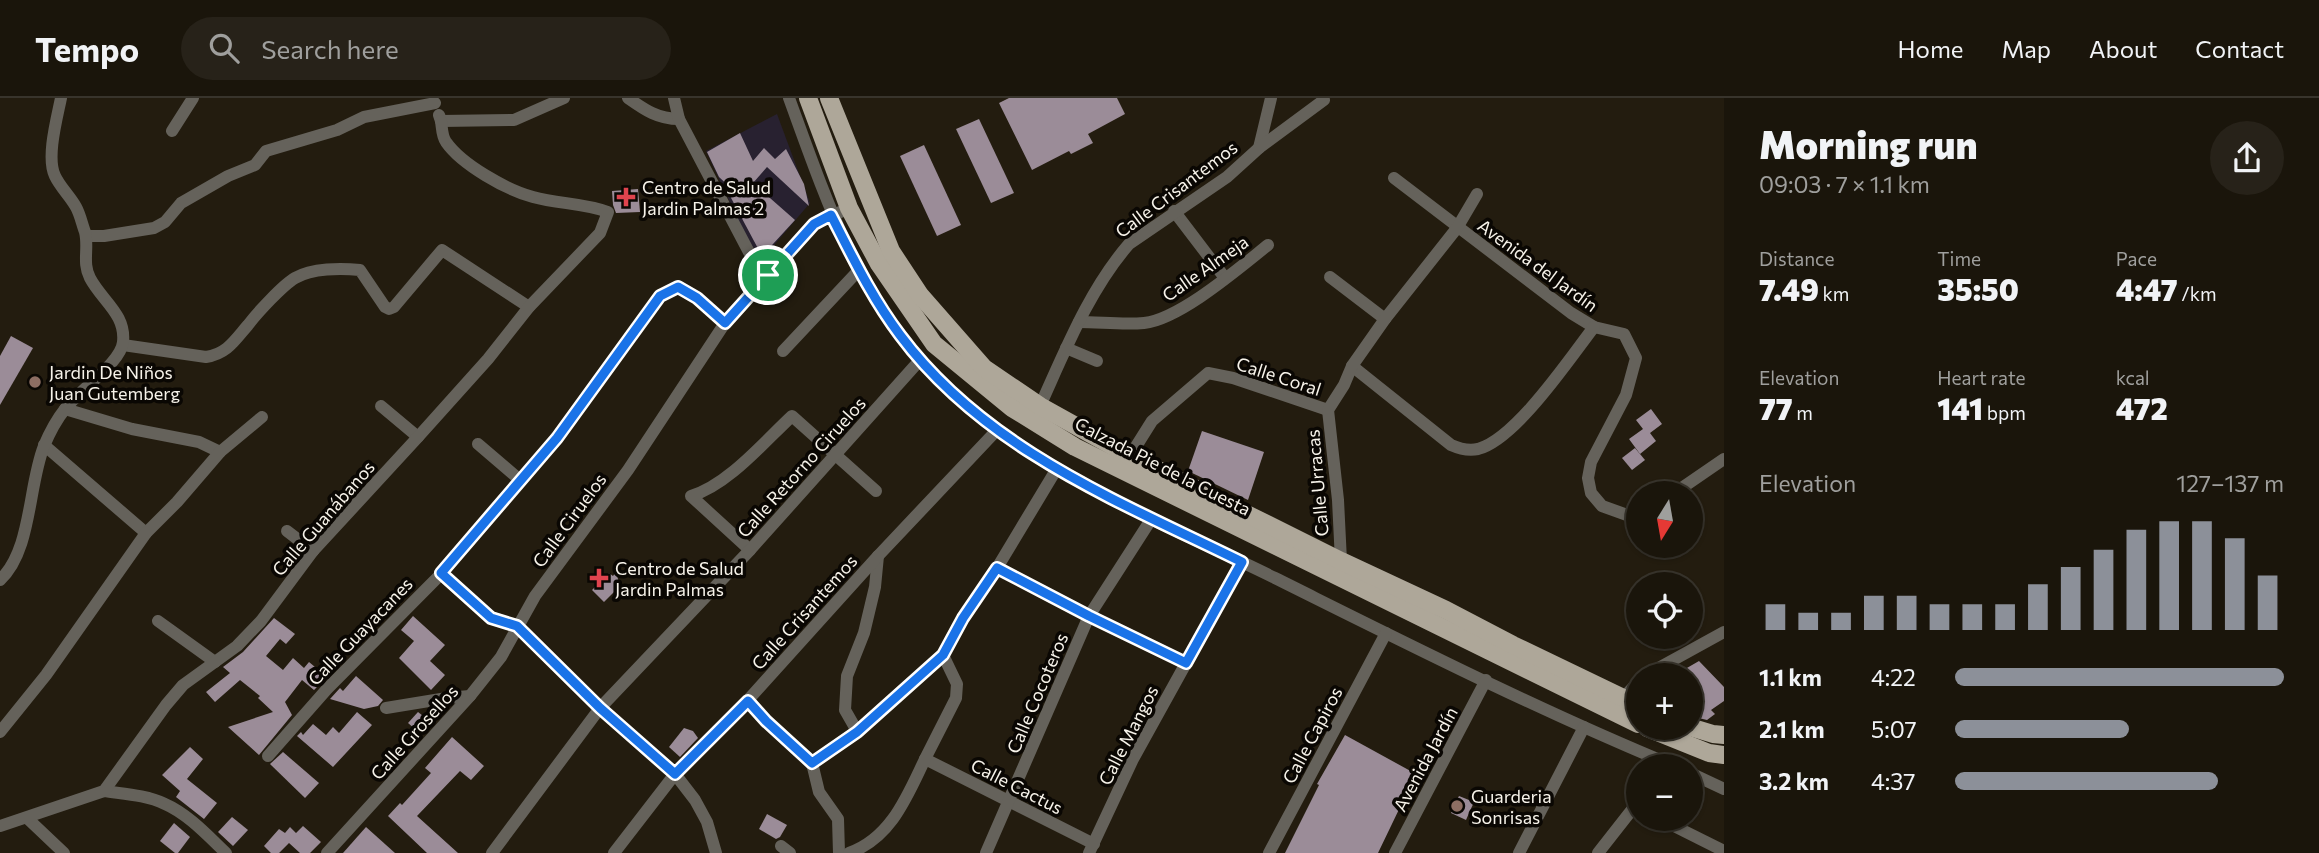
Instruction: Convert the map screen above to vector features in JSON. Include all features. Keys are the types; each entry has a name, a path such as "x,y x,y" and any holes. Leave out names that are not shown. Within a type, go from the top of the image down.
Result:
{"main road":[{"name":"Calzada Pie de la Cuesta","path":"808,98 849,208 879,264 934,344 1012,408 1075,447 1626,718"},
{"name":"Calzada Pie de la Cuesta","path":"829,98 891,251 920,295 984,368 1040,406 1130,456 1626,700"},
{"path":"1703,731 1724,735"},
{"path":"1677,740 1709,753 1724,755"}],"street":[{"path":"0,580 20,549 30,495 44,445 65,409 93,379 116,361 123,345 123,327 117,313 91,281 85,267 86,236 77,209 54,174 52,153 61,98"},
{"path":"172,131 193,98"},
{"path":"86,236 104,236 154,228 165,222 181,203 228,176 255,165 266,150 337,130 364,117 434,101 441,121 514,120 564,98"},
{"path":"628,98 647,112 664,119 679,119"},
{"path":"674,98 679,119 751,256 768,275"},
{"path":"789,98 831,215 859,271 884,312 920,360 960,401 997,430 1056,470 1386,633 1644,754"},
{"path":"1259,148 1271,98"},
{"name":"Calle Crisantemos","path":"1040,406 1079,322 1117,258 1129,244 1227,177 1259,148 1324,100"},
{"name":"Calle Guanábanos","path":"104,791 183,685 237,646 261,621 313,551 488,359 529,307 600,233 608,212 593,206 528,196 469,166 445,141 441,121"},
{"name":"Avenida del Jardín","path":"1394,178 1571,313 1594,327 1624,334 1636,358 1626,396 1591,462 1588,478 1591,493 1602,506 1626,515"},
{"name":"Calle Urracas","path":"1341,562 1338,500 1328,410 1352,366 1385,319 1457,228 1477,194"},
{"name":"Calle Ciruelos","path":"517,626 535,596 628,470 725,323 814,224 849,208"},
{"path":"1174,211 1225,278"},
{"name":"Calle Almeja","path":"1079,322 1146,323 1172,314 1268,245"},
{"path":"123,345 206,357 217,355 227,350 251,320 294,278 311,272 360,270 389,309 394,307 442,250 529,307"},
{"path":"783,351 859,271"},
{"path":"1330,276 1385,319"},
{"name":"Calle Guayacanes","path":"268,756 327,689 441,573 557,438 660,296 678,287 697,298 725,323"},
{"path":"1352,366 1451,446 1462,450 1475,450 1486,446 1524,417 1594,327"},
{"path":"1066,348 1097,361"},
{"name":"Calle Retorno Ciruelos","path":"492,853 600,708 750,550 920,360"},
{"name":"Calle Coral","path":"1130,456 1152,421 1208,373 1233,378 1328,410"},
{"path":"381,406 418,438"},
{"path":"65,409 132,429 199,442 220,452"},
{"path":"750,550 691,496 706,491 729,474 792,416 876,491"},
{"path":"0,732 53,666 146,533 220,452 262,417"},
{"name":"Calle Crisantemos","path":"614,853 675,774 748,701 878,556 997,430"},
{"path":"478,444 520,480"},
{"path":"44,445 146,533"},
{"path":"1692,481 1724,459"},
{"path":"812,763 857,732 943,655 963,618 997,568 1056,470"},
{"name":"Calle Cocoteros","path":"986,853 1089,616 1152,518"},
{"path":"287,531 313,551"},
{"path":"857,732 845,710 847,676 864,633 875,587 878,556"},
{"name":"Calle Mangos","path":"1092,848 1133,759 1242,562"},
{"path":"997,568 1186,663"},
{"path":"441,573 491,618 517,626 600,708 675,774 695,800 707,822 716,853"},
{"path":"158,621 215,662"},
{"name":"Calle Grosellos","path":"327,853 470,696 501,657 517,626"},
{"path":"1668,663 1724,632"},
{"name":"Calle Capiros","path":"1269,853 1386,633"},
{"path":"748,701 812,763 819,792 838,819 844,852 860,849 890,825 905,802 956,698 957,684 943,655"},
{"name":"Avenida Jardín","path":"1395,853 1486,680"},
{"path":"386,708 470,696"},
{"path":"1519,853 1584,727"},
{"name":"Calle Cactus","path":"925,759 1092,848"},
{"path":"1703,779 1724,789"},
{"path":"0,826 104,791 139,796 165,804 196,825 226,853"},
{"path":"27,817 64,853"},
{"path":"1598,853 1626,818"},
{"path":"1685,831 1722,849"}],"shaded area":[{"path":"777,114 810,203 763,258 749,243 706,151"}],"building":[{"path":"1009,98 1117,98 1125,114 1088,134 1093,143 1071,154 1069,151 1032,170 999,103"},
{"path":"979,119 1014,193 991,203 956,129"},
{"path":"740,133 753,161 764,148 775,159 786,149 804,184 809,206 767,167 753,183 795,220 762,256 730,196 734,191 719,177 707,152"},
{"path":"924,145 961,225 937,236 900,156"},
{"path":"638,189 640,212 616,213 612,191"},
{"path":"11,336 33,348 0,405 0,356"},
{"path":"1651,409 1662,424 1650,433 1656,441 1640,454 1629,439 1643,429 1636,420"},
{"path":"1202,431 1264,452 1248,500 1188,471"},
{"path":"1635,448 1645,460 1632,470 1622,458"},
{"path":"616,572 620,586 604,602 592,590 609,573 613,576"},
{"path":"413,616 445,645 430,661 445,675 431,690 399,658 414,641 401,630"},
{"path":"274,618 295,634 286,644 280,639 266,656 283,670 293,658 304,668 309,662 327,677 314,690 302,680 285,702 292,715 259,755 228,727 273,712 258,698 260,696 240,680 215,702 206,692 230,673 223,667 243,652"},
{"path":"1703,665 1724,687 1724,701 1711,710 1715,714 1707,720 1703,719"},
{"path":"356,676 383,700 378,706 364,709 330,699 340,688 343,691"},
{"path":"357,712 372,725 333,767 297,736 301,732 303,735 313,724 326,735 333,727 339,733"},
{"path":"418,712 432,723 422,735 408,723"},
{"path":"684,728 693,731 698,738 680,757 669,747"},
{"path":"1345,735 1416,774 1378,853 1285,853 1319,785 1317,784"},
{"path":"452,737 484,766 471,780 460,771 417,816 458,853 427,853 388,816 400,803 402,805 431,773 425,768"},
{"path":"190,747 203,759 187,779 217,803 204,819 176,797 180,791 162,775"},
{"path":"283,752 319,783 305,798 270,764"},
{"path":"1459,796 1474,802 1466,820 1451,813"},
{"path":"767,814 787,825 776,839 759,829"},
{"path":"232,817 248,830 233,846 218,832"},
{"path":"174,823 190,837 178,853 160,841"},
{"path":"303,826 321,842 310,853 300,853 289,843 279,853 271,853 264,846 279,829 285,833 290,827 296,833"},
{"path":"366,827 395,853 343,853"}],"place":[{"name":"Centro de Salud Jardin Palmas 2","path":"626,197"},
{"name":"Jardin De Niños Juan Gutemberg","path":"35,382"},
{"name":"Centro de Salud Jardin Palmas","path":"599,578"},
{"name":"Guarderia Sonrisas","path":"1457,806"}],"route":[{"path":"831,215 876,301 920,360 960,401 1056,470 1242,562 1186,663 997,568 963,618 943,655 857,732 812,763 748,701 675,774 600,708 517,626 491,618 441,573 557,438 660,296 678,287 697,298 725,323 768,275 814,224 831,215"}]}
